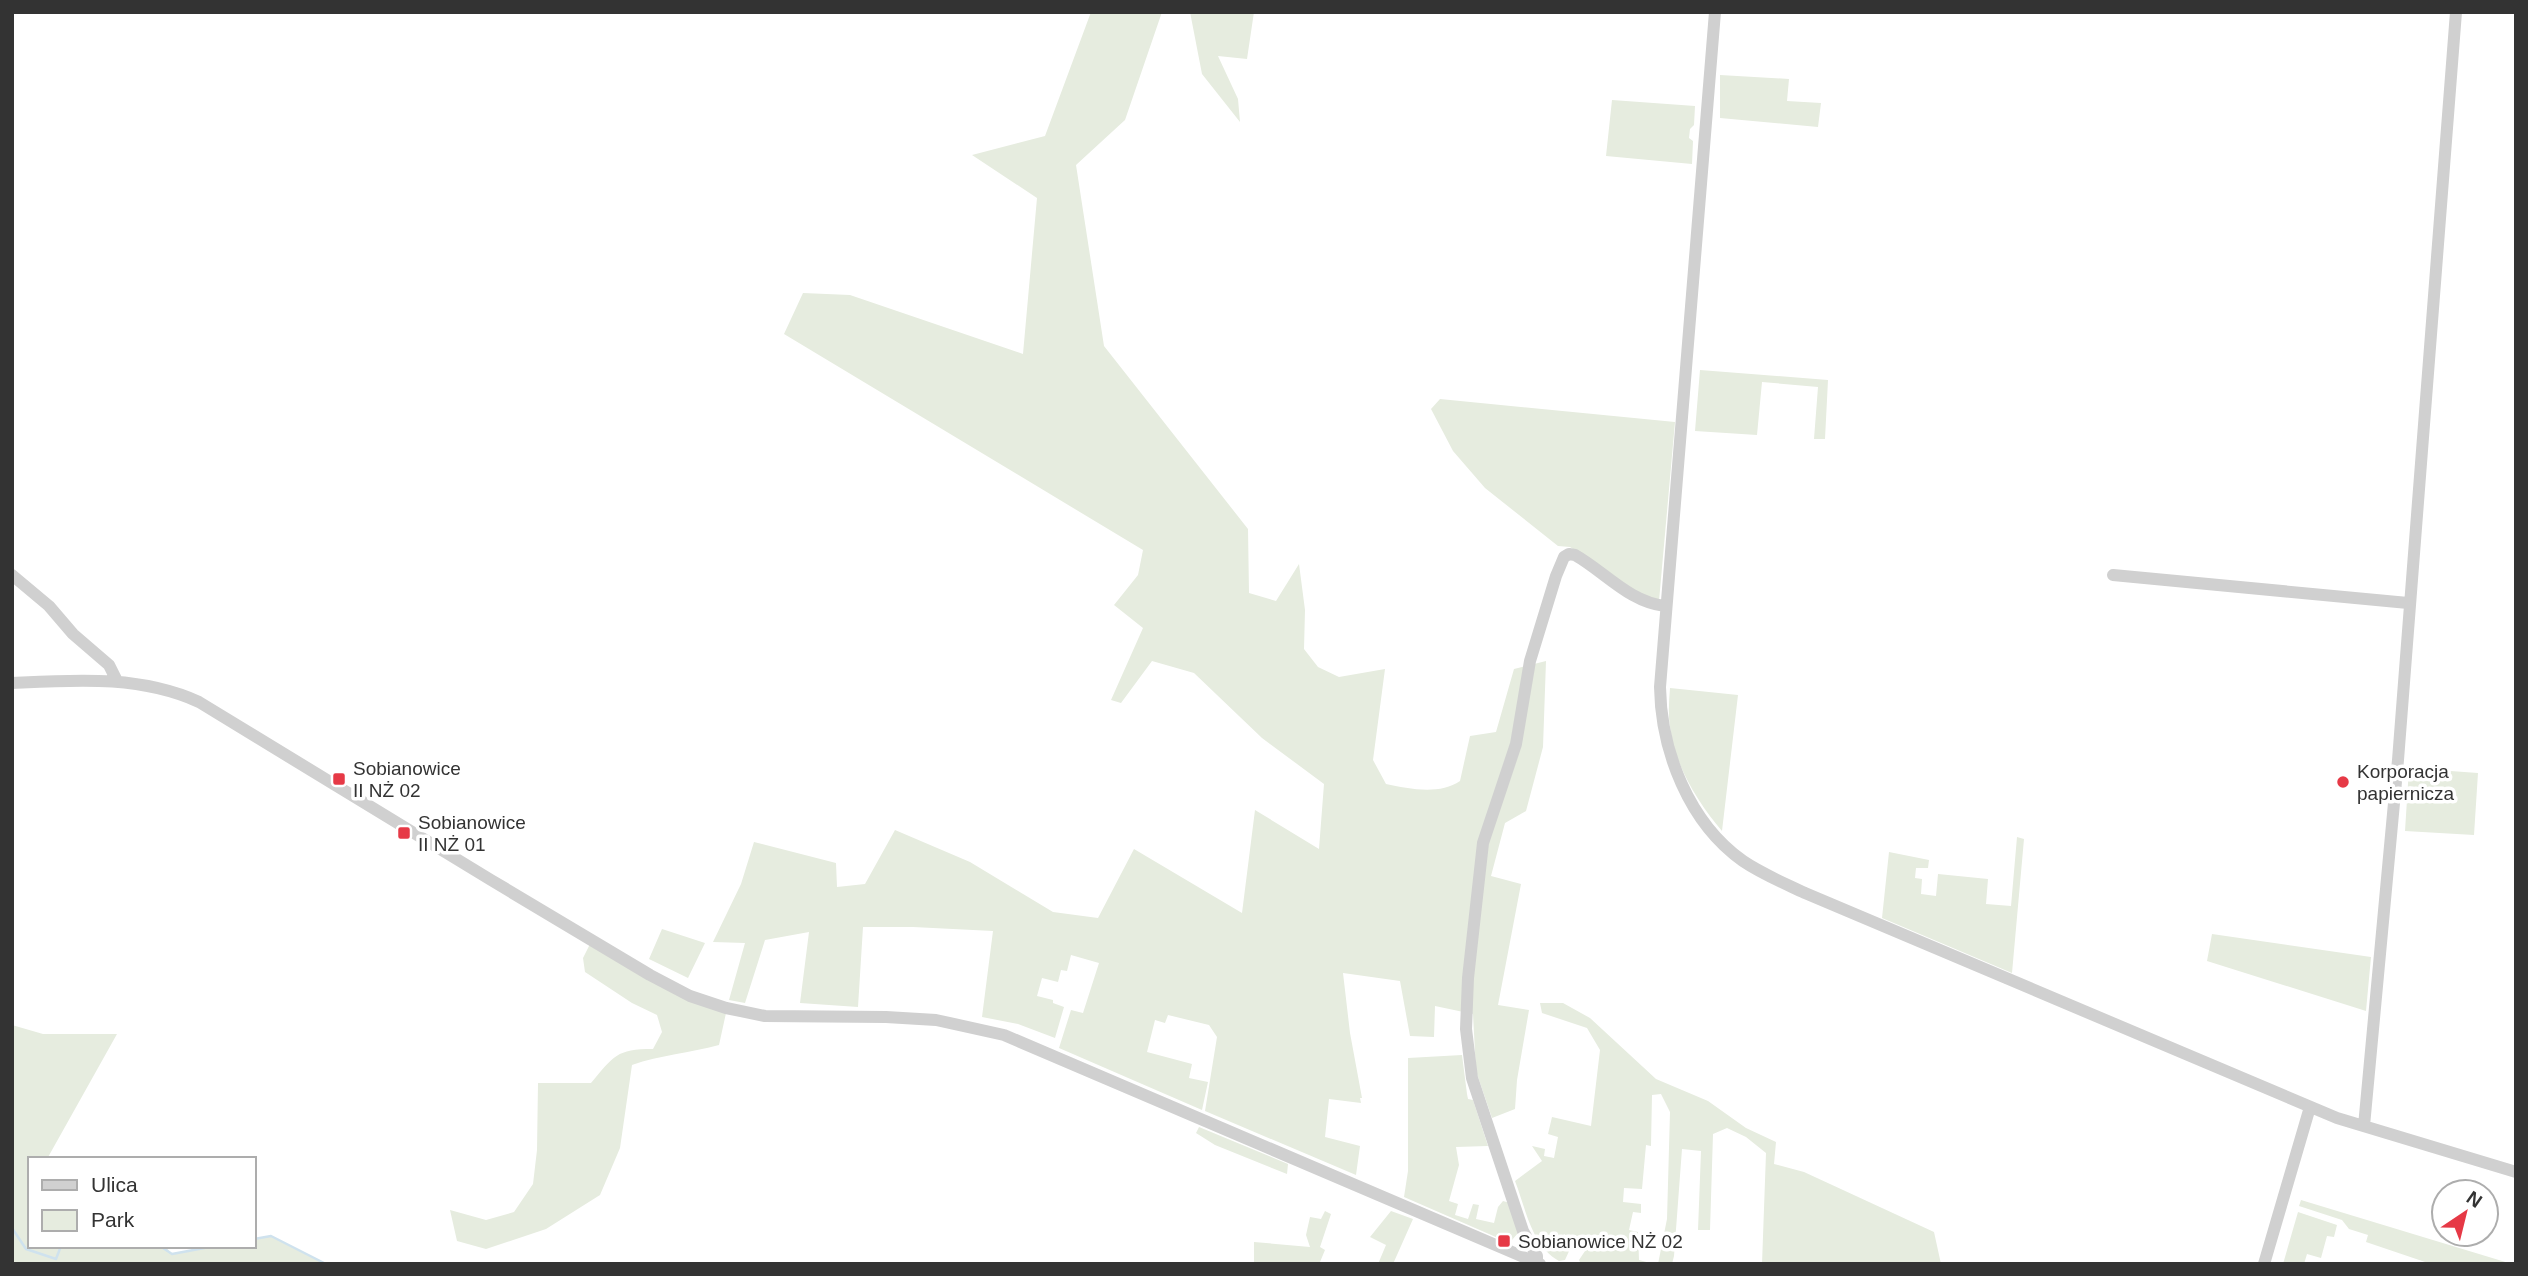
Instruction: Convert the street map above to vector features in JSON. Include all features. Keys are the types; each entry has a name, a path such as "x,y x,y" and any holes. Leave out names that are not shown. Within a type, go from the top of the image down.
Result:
{"street":[{"path":"1715,12 1665,606 1660,695 1667,744 1681,781 1700,815 1721,842 1742,861 1805,893 2310,1107 2516,1172"},
{"path":"2364,1126 2398,760 2408,603 2456,12"},
{"path":"1539,1263 1523,1231 1472,1078 1466,1030 1468,978 1483,843 1517,744 1530,661 1564,557 1575,555 1642,600 1665,606"},
{"path":"12,575 48,606 73,634 110,665 117,681"},
{"path":"2113,575 2408,603"},
{"path":"12,683 117,681 172,690 209,707 554,918 650,975 699,999 737,1011 765,1016 936,1020 1004,1035 1539,1263"},
{"path":"2264,1264 2310,1107"},
{"path":"1508,1249 1523,1231"}],"green space":[{"path":"1091,12 1162,12 1125,120 1076,165 1104,346 1248,529 1249,593 1276,601 1299,564 1305,610 1304,649 1318,667 1339,677 1385,669 1373,760 1386,784 1434,789 1460,781 1470,736 1496,732 1514,669 1546,661 1543,747 1526,811 1505,823 1491,876 1521,884 1498,1005 1529,1010 1515,1109 1492,1118 1476,1071 1473,1014 1435,1006 1434,1037 1410,1036 1400,981 1343,973 1362,1098 1361,1103 1329,1099 1325,1137 1360,1146 1356,1175 1205,1111 1217,1037 1209,1025 1168,1015 1165,1023 1155,1020 1147,1052 1192,1064 1189,1078 1208,1082 1202,1110 1059,1048 1071,1010 1083,1013 1099,963 1071,955 1067,971 1061,970 1058,982 1042,978 1037,996 1053,1000 1053,1003 1064,1007 1055,1038 1018,1024 982,1017 993,931 863,927 858,1007 800,1003 809,932 765,940 745,1003 729,1000 745,943 713,942 741,884 754,842 836,863 837,887 865,884 895,830 970,862 1053,912 1098,918 1134,849 1242,913 1255,810 1319,849 1324,784 1262,738 1194,673 1152,661 1121,703 1111,700 1143,628 1114,605 1138,575 1143,550 784,334 803,293 850,295 1023,354 1037,198 972,155 1045,136"},
{"path":"1190,12 1254,12 1247,59 1218,56 1238,99 1240,122 1202,74"},
{"path":"1720,75 1789,79 1787,101 1821,103 1818,127 1720,118"},
{"path":"1612,100 1695,106 1694,125 1690,129 1689,138 1693,141 1692,164 1606,156"},
{"path":"1700,370 1828,380 1825,439 1814,439 1818,387 1762,382 1757,435 1695,431"},
{"path":"1440,399 1675,422 1659,601 1642,595 1570,547 1558,546 1485,488 1453,451 1431,409"},
{"path":"1670,688 1738,695 1722,831 1696,796 1676,755 1669,722"},
{"path":"2409,768 2478,773 2474,835 2405,831"},
{"path":"2017,837 2024,839 2012,973 1882,918 1889,852 1929,860 1928,868 1916,868 1915,878 1922,879 1921,894 1936,896 1938,874 1988,879 1986,904 2011,906"},
{"path":"662,929 705,943 688,978 649,959"},
{"path":"2212,934 2371,957 2366,1011 2207,961"},
{"path":"590,944 726,1013 719,1045 632,1065 620,1148 600,1195 546,1229 486,1249 457,1241 450,1210 486,1220 514,1212 533,1184 537,1150 538,1083 591,1083 617,1056 631,1051 653,1049 662,1032 657,1015 632,1003 585,972 583,958"},
{"path":"1540,1003 1563,1003 1590,1018 1656,1079 1708,1101 1746,1128 1776,1142 1774,1164 1804,1172 1934,1232 1941,1264 1762,1264 1766,1153 1746,1137 1727,1128 1713,1134 1710,1230 1698,1230 1701,1151 1682,1149 1674,1256 1672,1264 1658,1264 1667,1219 1670,1112 1661,1094 1652,1095 1651,1146 1646,1145 1642,1189 1624,1188 1623,1202 1641,1204 1641,1213 1633,1212 1629,1230 1638,1232 1639,1260 1654,1264 1581,1264 1579,1260 1587,1248 1564,1234 1561,1239 1570,1249 1565,1260 1559,1261 1542,1246 1536,1236 1515,1181 1542,1161 1532,1146 1545,1149 1544,1156 1554,1158 1558,1137 1548,1134 1552,1117 1591,1126 1600,1050 1587,1028 1542,1013"},
{"path":"12,1025 43,1034 117,1034 48,1157 28,1157 28,1248 167,1248 172,1254 204,1248 256,1248 256,1239 271,1236 326,1264 12,1264"},
{"path":"1462,1055 1468,1099 1473,1100 1488,1146 1456,1147 1459,1165 1449,1201 1458,1204 1455,1215 1468,1219 1473,1204 1479,1205 1476,1219 1494,1223 1498,1207 1503,1201 1510,1203 1518,1233 1512,1240 1505,1241 1404,1197 1408,1171 1408,1058"},
{"path":"1199,1127 1288,1164 1287,1174 1215,1145 1196,1133"},
{"path":"2301,1200 2430,1239 2430,1248 2459,1248 2512,1264 2431,1264 2366,1242 2368,1235 2349,1229 2342,1220 2299,1206"},
{"path":"1325,1211 1331,1214 1320,1247 1325,1250 1320,1262 1324,1264 1254,1264 1254,1242 1310,1247 1306,1235 1310,1217 1321,1219"},
{"path":"1391,1211 1413,1219 1393,1264 1378,1264 1386,1245 1370,1237"},
{"path":"2298,1212 2337,1225 2334,1237 2327,1236 2321,1258 2307,1254 2304,1264 2283,1264"}],"waterway":[{"path":"12,1228 26,1249 56,1259 60,1248"},
{"path":"256,1239 271,1236 326,1264"},
{"path":"163,1248 172,1254 204,1248"}],"place":[{"name":"Sobianowice II NŻ 02","path":"339,779"},
{"name":"Korporacja papiernicza","path":"2343,782"},
{"name":"Sobianowice II NŻ 01","path":"404,833"},
{"name":"Sobianowice NŻ 02","path":"1504,1241"}]}
